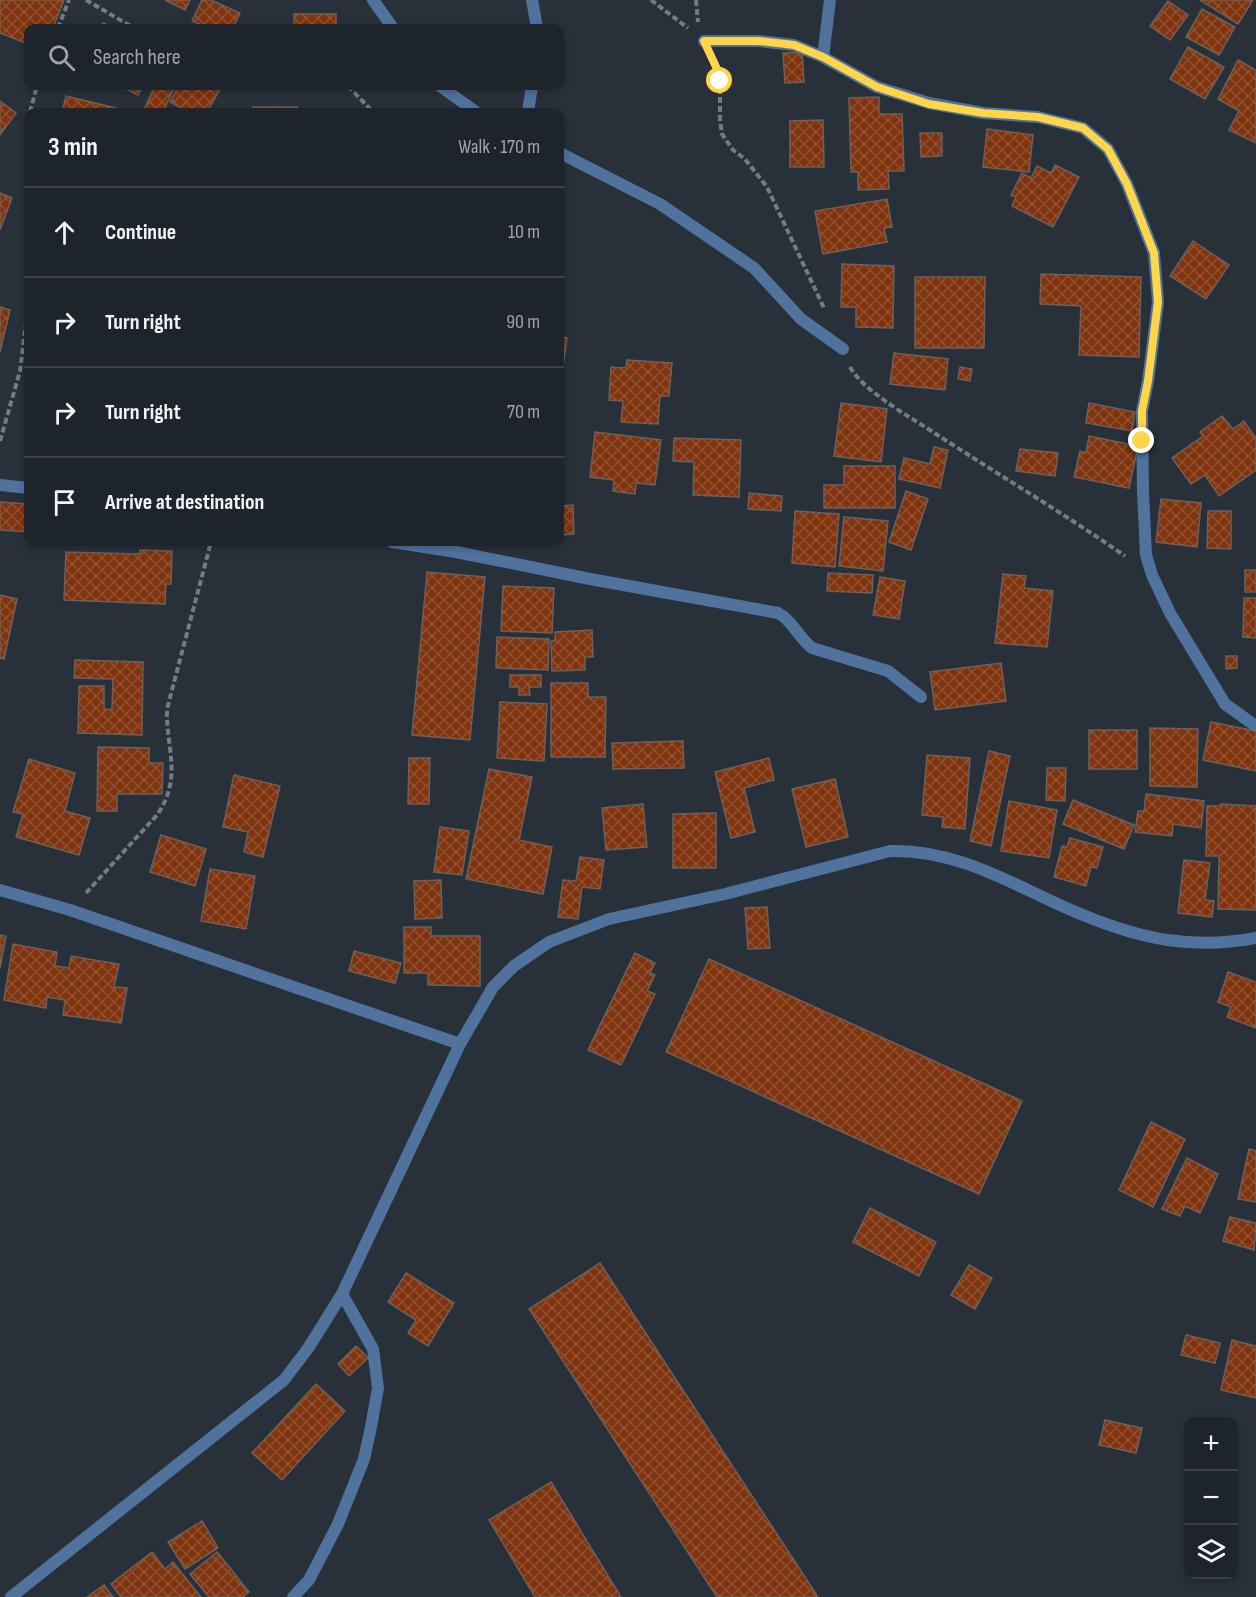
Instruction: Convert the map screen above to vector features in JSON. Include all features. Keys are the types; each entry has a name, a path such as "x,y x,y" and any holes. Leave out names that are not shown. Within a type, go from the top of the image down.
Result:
{"street":[{"path":"373,0 390,24"},
{"path":"531,0 536,24"},
{"path":"823,57 830,0"},
{"path":"704,41 759,41 794,45 823,57 877,87 929,104 983,113 1038,117 1083,128 1108,149 1127,184 1154,253 1158,302 1142,411 1146,555 1152,575 1170,613 1225,705 1256,726"},
{"path":"446,90 470,108"},
{"path":"529,108 531,90"},
{"path":"564,155 660,204 754,268 801,319 843,349"},
{"path":"0,484 24,487"},
{"path":"418,546 778,613 784,616 812,648 888,671 921,697"},
{"path":"11,1597 284,1380 309,1347 342,1294 460,1044 493,987 514,966 549,942 609,919 725,894 890,851 924,853 964,861 1083,915 1129,932 1173,942 1233,942 1256,938"},
{"path":"0,890 70,910 460,1044"},
{"path":"293,1597 309,1580 338,1524 364,1459 378,1388 373,1349 342,1294"}],"path":[{"path":"60,24 69,0"},
{"path":"86,0 127,24"},
{"path":"651,0 704,41 720,81 722,134 733,150 745,159 767,187 826,313"},
{"path":"31,108 36,90"},
{"path":"352,90 369,108"},
{"path":"0,441 20,371 24,339"},
{"path":"843,349 852,370 876,394 985,466 1068,517 1152,575"},
{"path":"70,910 157,815 171,789 167,709 210,546"}],"building":[{"path":"0,0 64,0 55,24 24,24 24,42 0,33"},
{"path":"165,0 190,0 185,10"},
{"path":"202,0 211,0 240,13 235,24 200,24 192,21"},
{"path":"1200,0 1253,0 1238,24"},
{"path":"1168,1 1188,15 1170,40 1150,26"},
{"path":"1202,9 1235,27 1219,55 1186,37"},
{"path":"294,14 336,14 336,24 294,24"},
{"path":"1188,47 1224,67 1205,99 1170,79"},
{"path":"802,52 804,82 785,83 783,53"},
{"path":"1238,60 1256,70 1256,143 1229,130 1239,111 1218,99"},
{"path":"128,90 141,90 138,95"},
{"path":"153,90 173,90 165,108 145,108"},
{"path":"177,90 219,91 209,108 181,108 170,102"},
{"path":"66,96 116,108 63,108"},
{"path":"879,97 879,114 902,114 904,171 888,171 889,189 858,190 858,172 851,172 849,98"},
{"path":"0,101 16,113 0,135"},
{"path":"253,107 297,107 297,108"},
{"path":"823,120 824,167 790,167 790,121"},
{"path":"987,129 1033,135 1029,172 983,167"},
{"path":"920,133 942,133 942,156 921,157"},
{"path":"1055,165 1079,177 1053,227 1012,206 1016,197 1011,195 1022,173 1031,178 1037,166 1051,173"},
{"path":"0,193 12,198 0,230"},
{"path":"887,199 892,227 884,228 887,242 823,254 815,211"},
{"path":"1193,241 1229,265 1206,299 1170,276"},
{"path":"842,264 894,266 893,328 856,327 856,307 841,307"},
{"path":"1041,274 1141,277 1139,357 1079,355 1081,306 1040,304"},
{"path":"915,277 985,277 984,348 915,348"},
{"path":"0,307 10,310 0,352"},
{"path":"564,338 567,338 564,360"},
{"path":"894,353 948,359 945,390 890,384"},
{"path":"627,360 672,363 669,396 660,396 658,424 621,422 623,401 609,400 611,367 626,368"},
{"path":"960,367 972,369 970,381 958,379"},
{"path":"841,403 887,409 881,462 834,456"},
{"path":"1089,403 1135,412 1132,431 1086,423"},
{"path":"1222,416 1233,429 1244,421 1256,438 1256,470 1219,496 1205,475 1191,484 1172,458 1203,436 1200,432"},
{"path":"595,432 661,440 655,485 636,483 635,494 613,491 614,480 590,477"},
{"path":"1089,436 1138,446 1129,488 1074,477 1080,451 1086,453"},
{"path":"674,438 741,440 739,497 693,495 694,462 673,461"},
{"path":"934,447 948,450 940,488 899,479 904,458 930,464"},
{"path":"1020,449 1058,453 1055,476 1016,471"},
{"path":"844,466 895,466 895,508 824,508 824,485 844,485"},
{"path":"906,491 928,499 911,550 889,542"},
{"path":"749,493 782,496 781,511 748,509"},
{"path":"1161,499 1201,503 1197,547 1156,542"},
{"path":"0,502 24,504 24,532 0,530"},
{"path":"573,505 574,534 564,535 564,506"},
{"path":"795,511 839,514 835,567 792,563"},
{"path":"1208,511 1231,511 1231,549 1207,548"},
{"path":"844,517 888,521 883,571 839,566"},
{"path":"140,550 172,551 171,584 166,584 165,604 64,600 66,552 140,554"},
{"path":"1245,570 1256,570 1256,592 1245,592"},
{"path":"427,572 485,577 470,740 412,735"},
{"path":"828,573 873,575 872,593 827,591"},
{"path":"1003,574 1026,576 1024,588 1053,591 1047,647 995,643"},
{"path":"880,577 905,581 899,619 873,615"},
{"path":"503,586 554,588 552,633 501,631"},
{"path":"0,595 17,599 4,659 0,658"},
{"path":"1244,598 1256,598 1256,638 1243,637"},
{"path":"592,630 593,657 585,657 585,670 552,671 551,641 555,641 555,632"},
{"path":"497,637 549,639 548,670 496,668"},
{"path":"1226,656 1237,656 1237,668 1226,669"},
{"path":"75,660 143,662 142,735 78,733 79,686 104,686 104,709 112,710 113,679 74,678"},
{"path":"1001,663 1006,701 935,710 930,672"},
{"path":"510,675 541,675 541,687 529,687 530,695 519,695 519,687 510,687"},
{"path":"551,683 588,683 588,697 606,697 605,757 551,757"},
{"path":"500,702 547,704 544,761 497,758"},
{"path":"1211,722 1256,731 1256,771 1203,760"},
{"path":"1150,728 1198,729 1197,787 1150,786"},
{"path":"1089,730 1137,730 1137,769 1089,769"},
{"path":"683,741 684,768 613,769 612,743"},
{"path":"98,747 149,748 149,763 163,763 162,794 117,794 117,811 97,811"},
{"path":"989,751 1010,756 991,846 970,841"},
{"path":"927,755 970,758 965,829 942,827 943,817 922,815"},
{"path":"409,758 430,758 429,804 408,804"},
{"path":"769,758 774,780 744,788 755,832 731,838 715,772"},
{"path":"29,759 75,773 65,811 90,818 79,855 16,837 23,814 13,812"},
{"path":"1047,768 1066,768 1065,801 1046,800"},
{"path":"489,769 532,777 519,840 552,847 543,894 466,879"},
{"path":"234,775 280,786 263,857 244,852 248,832 223,827"},
{"path":"835,779 848,837 806,847 792,789"},
{"path":"1146,794 1204,801 1201,828 1173,824 1172,836 1135,832 1138,811 1144,811"},
{"path":"1073,800 1134,825 1124,849 1063,824"},
{"path":"1009,801 1057,810 1049,858 1001,851"},
{"path":"643,804 647,847 606,850 602,808"},
{"path":"1221,804 1256,806 1256,910 1218,909 1219,856 1206,856 1207,806 1221,806"},
{"path":"716,813 716,868 673,868 673,814"},
{"path":"440,827 469,831 462,875 434,872"},
{"path":"161,835 206,849 195,886 150,872"},
{"path":"1070,838 1103,847 1097,868 1091,867 1086,886 1054,877 1062,846 1067,847"},
{"path":"580,857 604,860 600,889 582,887 578,919 558,917 563,880 576,881"},
{"path":"1184,860 1210,863 1205,900 1214,901 1212,917 1178,913"},
{"path":"210,869 255,876 246,929 201,921"},
{"path":"441,880 442,918 415,919 414,881"},
{"path":"767,907 770,948 748,949 745,908"},
{"path":"404,927 431,927 431,936 480,936 480,986 428,985 428,973 404,973"},
{"path":"0,935 6,936 0,968"},
{"path":"13,944 57,952 55,966 69,968 71,956 119,964 114,987 127,988 121,1023 63,1015 65,1000 47,997 46,1008 4,1000"},
{"path":"354,951 401,963 395,983 349,971"},
{"path":"635,953 655,963 650,973 655,975 647,991 655,994 621,1065 588,1050"},
{"path":"709,959 1022,1101 979,1194 666,1052"},
{"path":"1228,972 1256,982 1256,1028 1227,1017 1231,1007 1218,1002"},
{"path":"1151,1122 1185,1139 1153,1207 1119,1190"},
{"path":"1249,1149 1256,1151 1256,1202 1238,1199"},
{"path":"1187,1158 1218,1174 1200,1213 1185,1206 1180,1216 1162,1209"},
{"path":"870,1208 936,1242 919,1276 853,1242"},
{"path":"1230,1217 1256,1223 1254,1250 1223,1241"},
{"path":"600,1263 818,1597 717,1597 529,1309"},
{"path":"969,1265 992,1278 975,1309 951,1295"},
{"path":"406,1273 454,1303 428,1346 408,1333 416,1320 388,1302"},
{"path":"1186,1335 1220,1343 1215,1363 1181,1355"},
{"path":"1232,1340 1256,1346 1256,1398 1221,1390"},
{"path":"356,1346 368,1358 349,1376 338,1364"},
{"path":"316,1384 345,1411 282,1480 252,1453"},
{"path":"1105,1420 1142,1428 1136,1453 1099,1445"},
{"path":"551,1482 621,1597 535,1597 489,1520"},
{"path":"202,1521 218,1548 185,1569 168,1542"},
{"path":"152,1552 165,1569 173,1562 201,1597 121,1597 111,1584"},
{"path":"217,1552 249,1592 243,1597 209,1597 190,1574"},
{"path":"104,1585 113,1597 87,1597"}],"route":[{"path":"720,81 704,41 759,41 794,45 823,57 877,87 929,104 983,113 1038,117 1083,128 1108,149 1127,184 1154,253 1158,302 1142,411 1142,441"}]}
